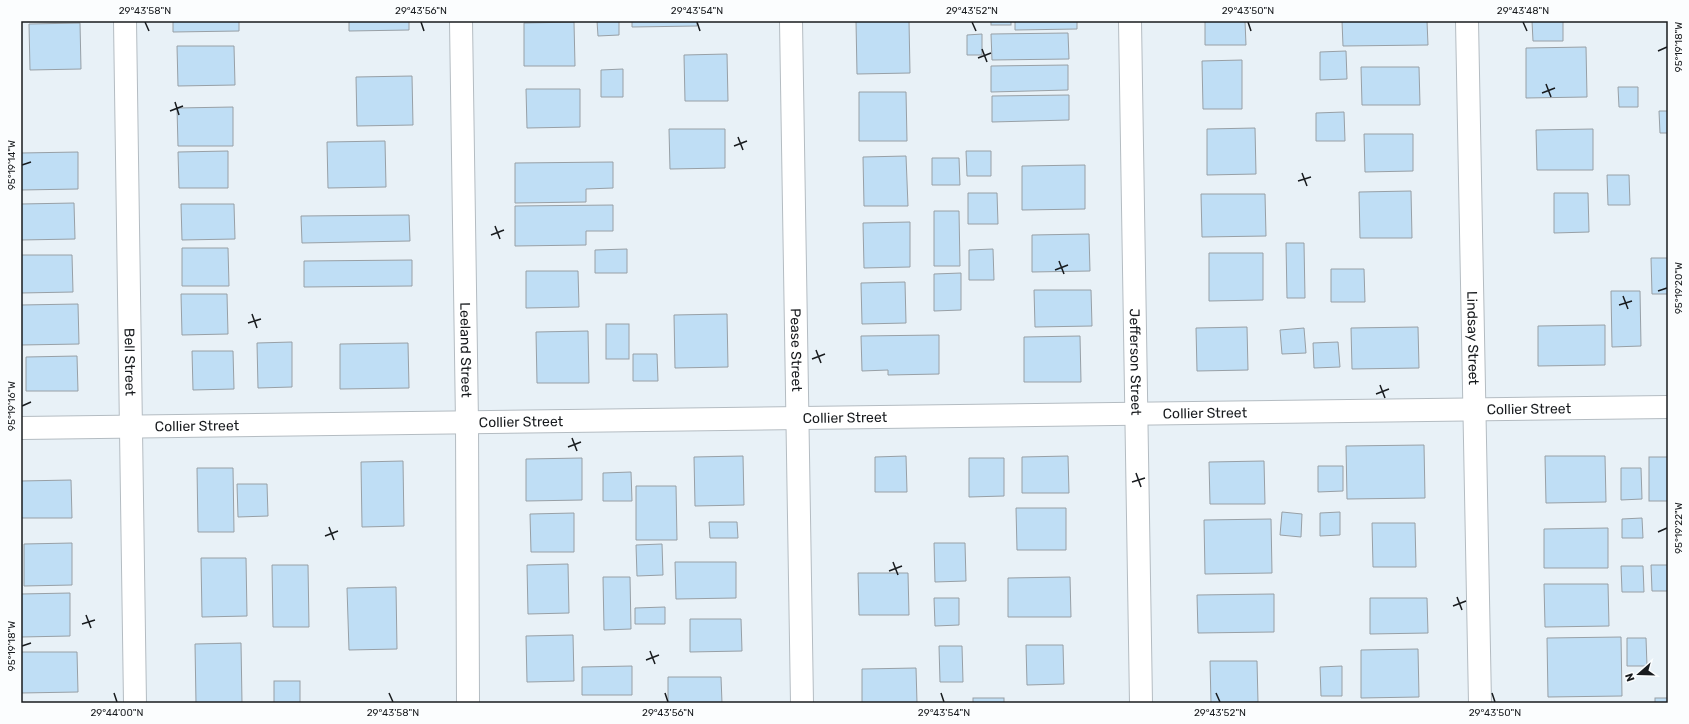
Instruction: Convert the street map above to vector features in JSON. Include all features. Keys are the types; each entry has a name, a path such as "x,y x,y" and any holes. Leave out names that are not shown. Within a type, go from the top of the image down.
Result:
{"street":[{"name":"Bell Street","path":"125,21 135,703"},
{"name":"Leeland Street","path":"461,21 467,422 468,703"},
{"name":"Pease Street","path":"791,21 802,703"},
{"name":"Jefferson Street","path":"1130,21 1142,703"},
{"name":"Lindsay Street","path":"1467,21 1476,410 1480,703"},
{"name":"Collier Street","path":"21,428 1668,407"}],"building":[{"path":"173,21 239,21 239,31 173,32"},
{"path":"349,21 409,21 409,30 349,31"},
{"path":"597,21 619,21 619,35 598,36"},
{"path":"632,21 697,21 697,26 632,27"},
{"path":"856,21 909,21 910,73 857,74"},
{"path":"991,21 1011,21 1011,25 991,25"},
{"path":"1015,21 1077,21 1077,29 1015,30"},
{"path":"1205,21 1245,21 1246,45 1205,45"},
{"path":"1342,21 1427,21 1428,45 1343,46"},
{"path":"1532,21 1563,21 1563,41 1533,41"},
{"path":"574,22 575,66 524,66 524,23"},
{"path":"80,23 81,69 30,70 29,24"},
{"path":"1068,33 1069,59 992,60 991,34"},
{"path":"982,34 982,55 967,55 967,35"},
{"path":"177,46 234,46 235,85 178,86"},
{"path":"1586,47 1587,97 1526,98 1526,48"},
{"path":"1346,51 1347,79 1320,80 1320,52"},
{"path":"727,54 728,101 685,101 684,55"},
{"path":"1242,60 1242,109 1203,109 1202,61"},
{"path":"1068,65 1068,90 991,92 991,66"},
{"path":"1361,67 1419,67 1420,105 1362,105"},
{"path":"623,69 623,97 601,97 601,70"},
{"path":"412,76 413,125 357,126 356,77"},
{"path":"1618,87 1638,87 1638,107 1619,107"},
{"path":"526,89 580,89 580,127 527,128"},
{"path":"859,92 906,92 907,141 859,141"},
{"path":"1069,95 1069,120 992,122 992,96"},
{"path":"233,107 233,146 178,146 177,108"},
{"path":"1659,111 1668,111 1668,133 1660,133"},
{"path":"1344,112 1345,141 1316,141 1316,113"},
{"path":"1255,128 1256,174 1207,175 1207,129"},
{"path":"669,129 725,129 725,168 670,169"},
{"path":"1593,129 1593,170 1537,170 1536,130"},
{"path":"1364,134 1413,134 1413,171 1365,172"},
{"path":"385,141 386,187 328,188 327,142"},
{"path":"228,151 228,188 179,188 178,152"},
{"path":"966,151 991,151 991,176 967,176"},
{"path":"78,152 78,189 21,190 21,153"},
{"path":"906,156 908,206 864,206 863,157"},
{"path":"932,158 959,158 960,185 932,185"},
{"path":"613,162 613,188 586,189 586,202 515,203 515,163"},
{"path":"1085,165 1085,209 1022,210 1022,166"},
{"path":"1607,175 1629,175 1630,205 1608,205"},
{"path":"1411,191 1412,238 1360,238 1359,192"},
{"path":"968,193 997,193 998,224 968,224"},
{"path":"1554,193 1588,193 1589,232 1554,233"},
{"path":"1201,194 1265,194 1266,236 1202,237"},
{"path":"74,203 75,239 21,240 21,204"},
{"path":"181,204 234,204 235,239 182,240"},
{"path":"613,205 613,231 586,231 586,245 515,246 515,206"},
{"path":"934,211 959,211 960,266 934,266"},
{"path":"409,215 410,241 302,243 301,216"},
{"path":"910,222 910,267 864,268 863,223"},
{"path":"1089,234 1090,271 1032,272 1032,235"},
{"path":"1286,243 1304,243 1305,298 1287,298"},
{"path":"182,248 228,248 229,286 182,286"},
{"path":"627,249 627,273 595,273 595,250"},
{"path":"993,249 994,280 969,280 969,250"},
{"path":"1209,253 1263,253 1263,300 1209,301"},
{"path":"21,255 72,255 73,292 21,293"},
{"path":"1651,258 1668,258 1668,294 1652,294"},
{"path":"412,260 412,286 304,287 304,261"},
{"path":"1331,269 1364,269 1365,302 1331,302"},
{"path":"526,271 578,271 579,307 526,308"},
{"path":"961,273 961,310 934,311 934,274"},
{"path":"905,282 906,323 862,324 861,283"},
{"path":"1034,290 1091,290 1092,326 1035,327"},
{"path":"1611,291 1640,291 1641,346 1612,347"},
{"path":"181,294 227,294 228,334 182,335"},
{"path":"78,304 79,344 21,345 21,305"},
{"path":"727,314 728,367 675,368 674,315"},
{"path":"606,324 629,324 629,359 606,359"},
{"path":"1605,325 1605,365 1538,366 1538,326"},
{"path":"1247,327 1248,370 1197,371 1196,328"},
{"path":"1418,327 1419,368 1352,369 1351,328"},
{"path":"1304,328 1306,353 1282,354 1280,330"},
{"path":"588,331 589,383 537,383 536,332"},
{"path":"939,335 939,374 888,375 888,370 862,371 861,336"},
{"path":"1080,336 1081,382 1024,382 1024,337"},
{"path":"292,342 292,387 258,388 257,343"},
{"path":"1338,342 1340,367 1314,368 1313,343"},
{"path":"408,343 409,388 340,389 340,344"},
{"path":"192,351 233,351 234,389 193,390"},
{"path":"633,354 657,354 658,381 633,381"},
{"path":"77,356 78,391 26,391 26,357"},
{"path":"1424,445 1425,498 1347,499 1346,446"},
{"path":"743,456 744,505 695,506 694,457"},
{"path":"906,456 907,492 875,492 875,457"},
{"path":"1068,456 1069,493 1022,493 1022,457"},
{"path":"1545,456 1605,456 1606,502 1546,503"},
{"path":"1649,457 1668,457 1668,501 1649,501"},
{"path":"582,458 582,500 526,501 526,459"},
{"path":"969,458 1004,458 1004,496 969,497"},
{"path":"403,461 404,526 362,527 361,462"},
{"path":"1264,461 1265,504 1210,504 1209,462"},
{"path":"1318,466 1343,466 1343,491 1318,492"},
{"path":"197,468 233,468 234,532 198,532"},
{"path":"1621,468 1641,468 1642,499 1621,500"},
{"path":"631,472 632,501 603,501 603,473"},
{"path":"71,480 72,518 21,518 21,481"},
{"path":"237,484 267,484 268,516 238,517"},
{"path":"636,486 676,486 677,540 636,540"},
{"path":"1016,508 1066,508 1066,550 1017,550"},
{"path":"1282,512 1302,514 1301,537 1280,535"},
{"path":"1340,512 1340,535 1320,536 1320,513"},
{"path":"574,513 574,552 531,552 530,514"},
{"path":"1642,518 1643,538 1622,538 1622,519"},
{"path":"1271,519 1272,573 1205,574 1204,520"},
{"path":"709,522 737,522 738,538 710,538"},
{"path":"1372,523 1415,523 1416,567 1373,567"},
{"path":"1608,528 1608,568 1544,568 1544,529"},
{"path":"72,543 72,585 24,586 24,544"},
{"path":"934,543 965,543 966,581 935,582"},
{"path":"662,544 663,575 637,576 636,545"},
{"path":"201,558 246,558 247,616 202,617"},
{"path":"675,562 736,562 736,598 676,599"},
{"path":"568,564 569,613 528,614 527,565"},
{"path":"272,565 308,565 309,627 273,627"},
{"path":"1651,565 1668,565 1668,591 1652,591"},
{"path":"1621,566 1643,566 1644,592 1622,592"},
{"path":"858,573 908,573 909,615 859,615"},
{"path":"603,577 630,577 631,629 604,630"},
{"path":"1070,577 1071,617 1008,617 1008,578"},
{"path":"1544,584 1608,584 1609,626 1545,627"},
{"path":"396,587 397,649 349,650 347,588"},
{"path":"70,593 70,636 21,637 21,594"},
{"path":"1274,594 1274,632 1198,633 1197,595"},
{"path":"934,598 959,598 959,625 935,626"},
{"path":"1370,598 1427,598 1428,633 1370,634"},
{"path":"665,607 665,624 635,624 635,608"},
{"path":"690,619 741,619 742,651 690,652"},
{"path":"573,635 574,681 527,682 526,636"},
{"path":"1621,637 1622,696 1548,697 1547,638"},
{"path":"1627,638 1646,638 1647,666 1627,666"},
{"path":"241,643 242,703 196,703 195,644"},
{"path":"1026,645 1063,645 1064,684 1027,685"},
{"path":"939,646 962,646 963,682 940,682"},
{"path":"1418,649 1419,697 1361,698 1361,650"},
{"path":"21,652 77,652 78,692 21,693"},
{"path":"1210,661 1257,661 1258,702 1211,703"},
{"path":"632,666 632,695 582,695 582,667"},
{"path":"1342,666 1342,696 1321,696 1320,667"},
{"path":"916,668 917,703 862,703 862,669"},
{"path":"668,677 721,677 722,703 668,703"},
{"path":"274,681 300,681 300,703 274,703"},
{"path":"973,698 1004,698 1004,703 973,703"},
{"path":"1655,698 1668,698 1668,703 1655,703"}]}
